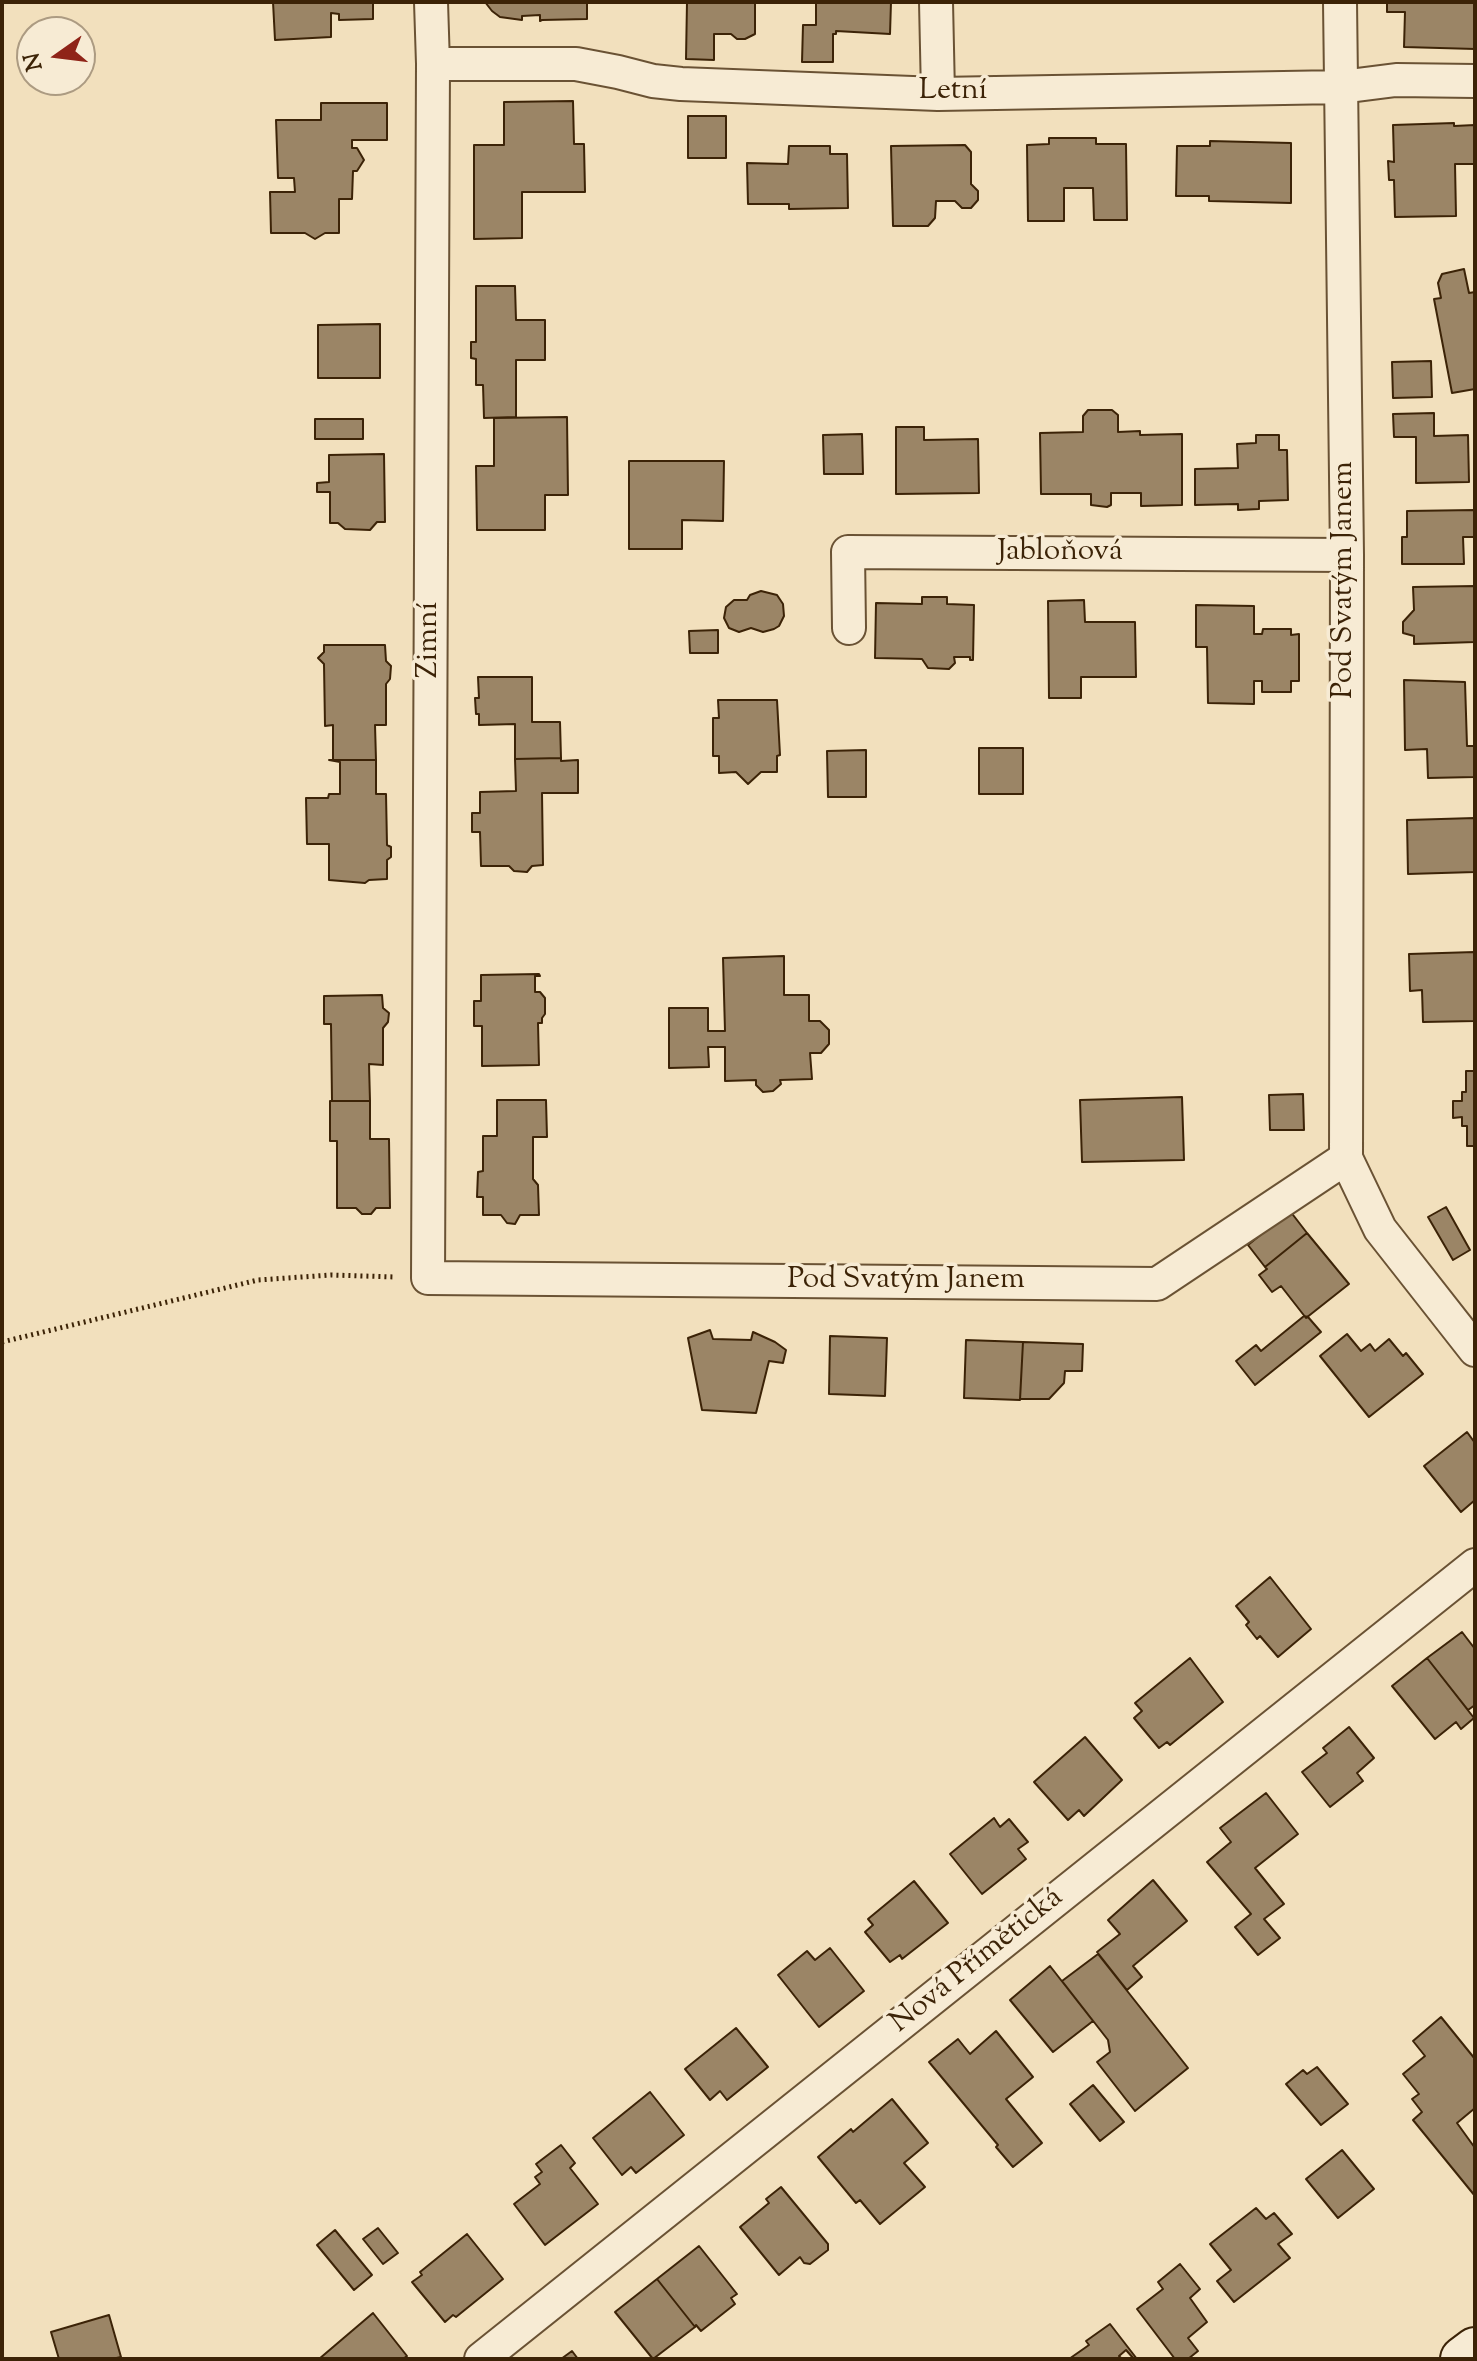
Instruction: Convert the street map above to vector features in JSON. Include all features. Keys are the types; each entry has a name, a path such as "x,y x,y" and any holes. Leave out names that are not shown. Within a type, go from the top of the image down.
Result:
{"main road":[{"path":"1463,2359 1475,2350"}],"street":[{"name":"Zimní","path":"428,1278 431,2"},
{"path":"936,2 938,94"},
{"name":"Pod Svatým Janem","path":"1340,2 1347,555 1346,1158 1380,1229 1475,1350"},
{"name":"Letní","path":"433,64 576,64 681,84 938,94 1341,87 1396,80 1475,81"},
{"name":"Jabloňová","path":"849,628 848,552 1347,555"},
{"name":"Pod Svatým Janem","path":"428,1278 1157,1284 1346,1158"},
{"name":"Nová Přímětická","path":"481,2359 1475,1565"}],"path":[{"path":"2,1342 258,1280 331,1275 428,1278"}],"building":[{"path":"273,2 373,3 373,19 339,20 339,14 331,13 331,37 275,40"},
{"path":"273,2 373,2 373,3"},
{"path":"485,2 587,2 587,19 540,21 540,15 522,16 522,20 500,17"},
{"path":"687,2 755,2 755,34 737,39 731,34 714,34 714,60 686,59"},
{"path":"816,2 891,2 890,34 836,31 833,34 833,62 802,62 803,25 816,25"},
{"path":"1387,2 1475,2 1475,49 1404,47 1405,12 1387,12"},
{"path":"573,101 574,144 584,144 585,192 522,192 522,238 474,239 474,145 504,145 504,102"},
{"path":"321,103 387,103 387,140 352,140 352,148 357,148 364,160 357,171 353,171 352,199 339,199 339,233 325,233 315,239 305,233 271,233 270,192 295,192 294,178 278,178 276,120 321,120"},
{"path":"688,116 726,116 726,158 688,158"},
{"path":"1454,123 1454,126 1475,125 1475,164 1455,164 1456,216 1395,217 1394,180 1389,180 1388,161 1394,162 1393,125"},
{"path":"1049,138 1096,138 1096,144 1126,144 1127,220 1094,220 1093,188 1064,188 1064,221 1028,221 1027,145 1049,144"},
{"path":"1210,141 1291,143 1291,203 1209,201 1209,196 1176,196 1177,146 1210,146"},
{"path":"965,145 971,152 971,184 978,191 978,200 971,208 962,208 955,201 936,201 935,218 928,226 893,226 891,146"},
{"path":"789,146 830,146 830,154 847,154 848,208 789,209 789,204 748,204 747,163 788,164"},
{"path":"1464,269 1469,293 1475,292 1475,389 1452,393 1434,299 1441,298 1438,283 1442,274"},
{"path":"476,286 515,286 516,320 545,320 545,360 516,360 516,417 484,418 483,385 476,385 476,359 471,358 471,342 476,342"},
{"path":"380,324 380,378 318,378 318,325"},
{"path":"1431,361 1432,397 1393,398 1392,362"},
{"path":"1088,410 1112,410 1118,415 1118,432 1182,434 1182,505 1141,506 1141,493 1111,493 1111,505 1107,507 1091,505 1091,494 1041,494 1040,433 1083,432 1083,416"},
{"path":"1434,413 1434,436 1468,435 1469,482 1416,483 1416,437 1394,437 1393,414"},
{"path":"567,417 568,495 545,495 545,530 477,530 476,466 494,466 494,418"},
{"path":"315,419 363,419 363,439 315,439"},
{"path":"896,427 924,427 924,440 978,439 979,493 896,494"},
{"path":"862,434 863,474 824,474 823,435"},
{"path":"1256,435 1279,435 1279,450 1287,450 1288,500 1259,501 1259,509 1238,510 1238,504 1195,505 1195,469 1238,468 1237,444 1256,443"},
{"path":"384,454 385,522 377,522 370,530 345,529 338,523 330,523 330,492 317,492 317,483 329,482 329,455"},
{"path":"629,461 724,461 723,521 682,520 682,549 629,549"},
{"path":"1475,510 1475,537 1463,537 1464,564 1402,564 1402,537 1407,537 1407,511"},
{"path":"1475,586 1475,642 1414,644 1414,636 1403,633 1403,622 1414,610 1413,587"},
{"path":"761,591 777,595 783,604 784,616 779,626 763,632 751,628 739,632 729,628 724,618 726,607 734,600 747,600 750,595"},
{"path":"922,597 947,597 947,604 974,605 973,660 970,657 954,657 955,663 949,669 928,668 922,659 875,658 876,603 922,604"},
{"path":"1084,600 1085,622 1135,622 1136,677 1081,677 1081,698 1049,698 1048,601"},
{"path":"1196,605 1254,606 1254,634 1262,634 1263,629 1291,629 1291,635 1299,634 1299,681 1291,681 1291,692 1262,692 1262,681 1254,681 1254,704 1208,703 1207,647 1196,647"},
{"path":"718,630 718,653 690,653 689,631"},
{"path":"324,645 385,645 386,661 391,666 390,679 386,684 386,725 375,725 376,760 333,760 333,725 325,726 324,664 318,658 324,652"},
{"path":"478,677 532,677 532,722 560,722 561,758 515,759 515,724 479,725 475,698 479,698"},
{"path":"1404,680 1465,682 1467,746 1475,746 1475,777 1428,778 1427,749 1405,750"},
{"path":"718,700 777,700 780,755 777,756 777,772 761,772 748,784 736,772 719,773 719,756 713,756 713,718 719,718"},
{"path":"979,748 1023,748 1023,794 979,794"},
{"path":"866,750 866,797 828,797 827,751"},
{"path":"561,758 561,761 578,760 578,793 542,793 543,865 532,866 527,872 514,871 509,866 481,866 480,832 472,832 472,813 480,813 480,792 516,791 515,759"},
{"path":"329,760 376,760 376,794 386,794 387,845 391,847 387,879 365,883 329,880 329,844 307,844 306,798 328,798 329,794 340,794 340,762"},
{"path":"1475,818 1475,872 1408,874 1407,820"},
{"path":"1475,952 1475,1021 1423,1022 1422,990 1410,991 1409,954"},
{"path":"784,956 784,995 809,995 809,1021 820,1021 829,1030 829,1044 821,1053 810,1053 812,1079 780,1080 781,1084 773,1091 763,1092 756,1085 756,1080 725,1081 725,1047 708,1047 709,1067 669,1068 669,1008 708,1008 708,1031 725,1031 723,958"},
{"path":"539,974 535,976 535,992 540,992 545,998 545,1014 542,1023 538,1023 539,1065 482,1066 482,1026 474,1026 474,1001 481,1001 481,975"},
{"path":"382,995 383,1008 389,1013 388,1022 383,1028 383,1065 369,1064 370,1101 332,1101 331,1024 324,1024 324,996"},
{"path":"1466,1071 1475,1071 1475,1146 1467,1146 1467,1126 1462,1126 1462,1117 1453,1118 1453,1101 1462,1101 1462,1092 1466,1092"},
{"path":"1303,1094 1304,1130 1270,1130 1269,1095"},
{"path":"1182,1097 1184,1160 1082,1162 1080,1100"},
{"path":"497,1100 546,1100 547,1137 533,1137 533,1179 538,1185 539,1215 520,1215 515,1224 507,1223 501,1215 483,1215 483,1197 477,1197 478,1172 483,1171 483,1136 497,1136"},
{"path":"330,1101 370,1101 370,1139 389,1139 390,1208 376,1208 371,1214 362,1214 356,1208 337,1208 337,1141 330,1141"},
{"path":"1446,1207 1470,1250 1453,1260 1428,1217"},
{"path":"1290,1211 1307,1233 1265,1267 1248,1245"},
{"path":"1307,1233 1349,1284 1306,1318 1281,1286 1272,1292 1259,1275"},
{"path":"1304,1316 1321,1332 1255,1385 1236,1361 1256,1345 1261,1351"},
{"path":"710,1330 713,1339 751,1340 753,1332 786,1350 783,1363 769,1361 756,1413 702,1410 688,1338"},
{"path":"1347,1334 1361,1351 1370,1344 1375,1351 1389,1339 1403,1356 1406,1353 1423,1374 1369,1417 1320,1356"},
{"path":"830,1336 887,1338 885,1396 829,1394"},
{"path":"966,1340 1023,1342 1020,1400 964,1398"},
{"path":"1023,1342 1083,1344 1082,1371 1065,1371 1064,1383 1049,1399 1020,1399"},
{"path":"1467,1432 1475,1443 1475,1500 1461,1512 1424,1466"},
{"path":"1270,1577 1311,1629 1278,1657 1260,1636 1257,1639 1236,1606"},
{"path":"1462,1632 1475,1649 1475,1705 1468,1710 1427,1658"},
{"path":"1190,1658 1223,1702 1170,1745 1167,1742 1159,1748 1134,1718 1142,1711 1135,1703"},
{"path":"1427,1658 1474,1718 1461,1729 1456,1722 1435,1739 1392,1686"},
{"path":"1349,1727 1374,1758 1357,1773 1363,1781 1330,1807 1302,1772 1327,1753 1323,1748"},
{"path":"1085,1737 1122,1780 1084,1816 1079,1810 1068,1820 1034,1782"},
{"path":"1266,1793 1298,1834 1255,1868 1284,1904 1264,1919 1280,1938 1258,1955 1235,1927 1251,1914 1207,1862 1231,1842 1220,1828"},
{"path":"994,1818 1000,1827 1009,1819 1028,1842 1018,1849 1026,1859 982,1894 950,1854"},
{"path":"1153,1880 1187,1921 1133,1966 1142,1977 1127,1990 1097,1952 1120,1934 1108,1920"},
{"path":"914,1881 948,1923 902,1959 900,1955 890,1962 865,1932 873,1925 868,1919"},
{"path":"830,1948 864,1991 819,2027 778,1975 807,1951 815,1960"},
{"path":"1098,1954 1188,2068 1135,2111 1097,2062 1110,2052 1108,2040 1062,1981"},
{"path":"1050,1966 1093,2021 1053,2052 1010,2000"},
{"path":"1441,2017 1475,2059 1475,2108 1457,2123 1475,2148 1475,2196 1413,2120 1422,2112 1412,2099 1419,2094 1403,2074 1425,2056 1413,2041"},
{"path":"736,2028 768,2067 727,2100 720,2091 710,2100 685,2069"},
{"path":"996,2031 1033,2077 1006,2099 1042,2143 1013,2167 929,2062 958,2039 970,2054"},
{"path":"1317,2067 1348,2104 1321,2125 1286,2084 1303,2070 1307,2074"},
{"path":"1093,2085 1124,2122 1100,2141 1070,2104"},
{"path":"650,2092 684,2135 636,2173 631,2167 622,2175 593,2138"},
{"path":"892,2099 928,2143 904,2163 925,2187 880,2224 860,2200 856,2203 818,2157"},
{"path":"561,2145 575,2163 570,2168 598,2204 545,2245 514,2204 540,2184 535,2177 542,2172 536,2164"},
{"path":"1342,2150 1374,2189 1338,2218 1306,2179"},
{"path":"781,2187 828,2244 828,2250 810,2264 804,2263 800,2257 779,2275 740,2227 769,2203 766,2199"},
{"path":"1256,2208 1266,2219 1274,2213 1292,2234 1278,2244 1290,2258 1234,2302 1217,2281 1231,2270 1210,2244"},
{"path":"378,2228 398,2253 383,2264 363,2239"},
{"path":"335,2230 372,2275 354,2290 317,2245"},
{"path":"467,2234 503,2279 456,2317 453,2315 445,2322 412,2282"},
{"path":"699,2246 737,2294 731,2298 735,2304 701,2331 657,2279"},
{"path":"1180,2264 1200,2289 1190,2298 1207,2322 1188,2338 1198,2351 1188,2359 1175,2359 1137,2309 1163,2289 1158,2282"},
{"path":"657,2279 695,2327 653,2359 615,2312"},
{"path":"373,2313 407,2356 403,2359 319,2359"},
{"path":"109,2315 121,2357 59,2359 51,2332"},
{"path":"1110,2324 1137,2359 1126,2350 1119,2356 1122,2359 1069,2359 1089,2345 1086,2341"},
{"path":"572,2351 578,2359 561,2359"}]}
